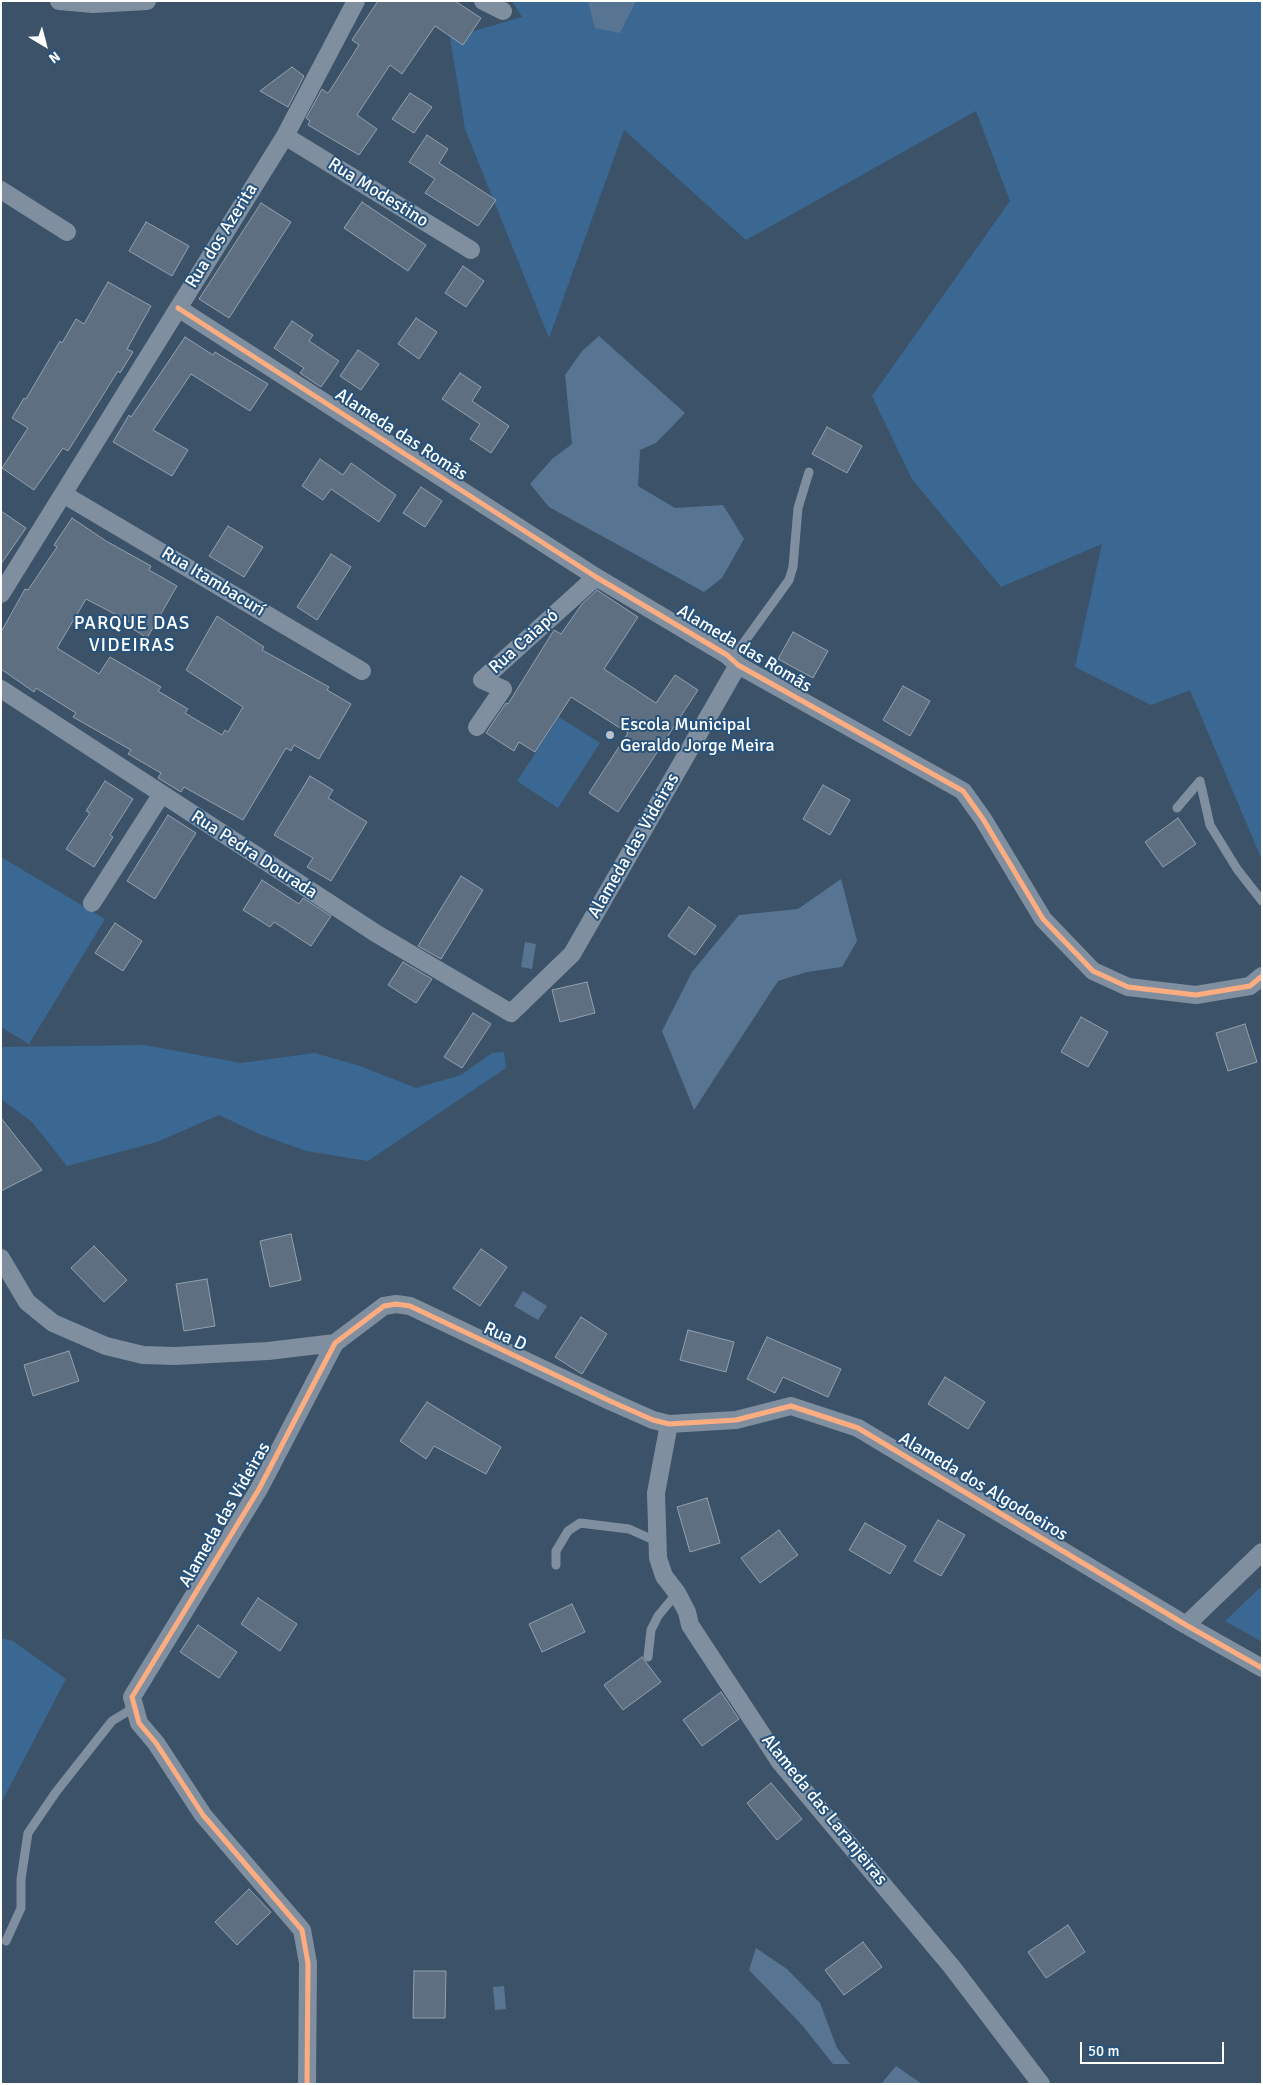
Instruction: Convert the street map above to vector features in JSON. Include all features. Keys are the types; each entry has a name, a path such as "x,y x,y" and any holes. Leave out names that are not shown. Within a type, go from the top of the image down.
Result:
{"street":[{"path":"59,1 93,4 147,1"},
{"name":"Rua dos Azerita","path":"1,594 285,136 356,1"},
{"path":"483,1 503,11"},
{"name":"Rua Modestino","path":"285,136 471,250"},
{"path":"1,190 67,232"},
{"name":"Alameda das Romãs","path":"178,308 596,577 735,662 963,791 983,819 1044,919 1093,971 1128,987 1196,995 1250,986 1262,976"},
{"name":"Rua Itambacurí","path":"63,494 362,671"},
{"name":"Rua Caiapó","path":"477,727 503,689 482,680 596,577"},
{"name":"Alameda das Videiras","path":"511,1014 572,954 735,662"},
{"name":"Rua Pedra Dourada","path":"1,688 161,795 377,934 511,1014"},
{"path":"92,903 161,795"},
{"path":"1,1258 27,1302 54,1323 106,1346 143,1355 184,1356 268,1351 335,1343"},
{"name":"Rua D","path":"335,1343 384,1306 396,1304 410,1306 610,1401 653,1420 669,1424"},
{"name":"Alameda das Videiras","path":"133,1702 258,1489 335,1343"},
{"name":"Alameda dos Algodoeiros","path":"669,1424 736,1420 791,1406 858,1428 1186,1626 1262,1668"},
{"name":"Alameda das Laranjeiras","path":"669,1424 656,1493 658,1558 664,1576 677,1593 690,1625 780,1762 952,1967 1041,2084"},
{"path":"1186,1626 1262,1552"},
{"path":"133,1702 139,1723 156,1743 203,1815 302,1930 308,1963 307,2084"}],"lane":[{"path":"735,662 789,580 793,567 798,508 809,472"},
{"path":"1177,808 1200,782 1210,825 1237,869 1262,901"},
{"path":"556,1565 556,1551 568,1531 580,1523 629,1529 658,1542"},
{"path":"648,1657 651,1630 658,1616 677,1593"},
{"path":"6,1942 21,1908 21,1879 28,1833 56,1792 112,1721 133,1702"}],"shaded area":[{"path":"512,1 1262,1 1262,860 1190,690 1151,705 1075,667 1102,544 1001,587 912,479 872,396 1010,201 976,111 746,240 624,130 549,338 465,129 450,38 522,17"},
{"path":"588,1 636,1 620,33 595,28"},
{"path":"599,336 685,413 656,443 640,450 638,486 675,508 723,505 744,539 722,578 704,592 549,507 530,484 552,459 572,444 565,375 582,351"},
{"path":"559,717 600,743 558,808 517,781"},
{"path":"1,857 105,919 29,1044 1,1027"},
{"path":"841,879 857,941 842,967 807,972 778,981 694,1110 662,1031 692,972 739,915 798,909"},
{"path":"525,942 536,944 532,969 521,967"},
{"path":"145,1045 241,1063 315,1053 360,1066 416,1088 461,1075 492,1053 504,1052 506,1068 368,1161 306,1151 259,1134 219,1115 157,1142 67,1166 32,1122 1,1099 1,1047"},
{"path":"523,1291 547,1306 538,1320 514,1306"},
{"path":"1262,1586 1262,1642 1225,1621"},
{"path":"1,1638 13,1641 66,1679 1,1803"},
{"path":"756,1948 787,1969 820,2003 837,2048 850,2064 833,2064 802,2025 749,1970"},
{"path":"504,1986 506,2009 495,2010 493,1987"},
{"path":"896,2066 922,2084 881,2084"}],"building":[{"path":"378,1 455,1 481,18 463,45 435,26 402,74 390,65 357,115 377,129 359,155 308,125 310,121 306,118 322,89 327,93 329,92 359,45 352,40"},
{"path":"292,67 304,76 288,107 260,91"},
{"path":"410,93 432,107 414,133 392,119"},
{"path":"427,135 448,149 439,163 496,200 478,226 425,193 435,179 409,162"},
{"path":"362,202 426,245 408,271 344,228"},
{"path":"261,203 291,222 229,318 199,299"},
{"path":"146,222 189,246 172,276 129,251"},
{"path":"463,266 484,281 466,307 445,293"},
{"path":"108,282 151,306 127,349 133,352 120,373 118,371 68,451 63,448 34,490 2,468 28,428 12,418 24,398 26,399 60,341 62,343 76,319 84,324"},
{"path":"416,318 437,332 419,359 398,344"},
{"path":"292,321 313,335 309,341 339,361 321,387 300,373 304,368 274,348"},
{"path":"185,337 213,355 215,352 268,384 250,411 191,374 153,430 188,450 172,476 113,442 129,415 131,417"},
{"path":"358,350 379,364 361,390 340,376"},
{"path":"460,373 481,387 472,401 509,426 491,453 470,439 480,424 442,399"},
{"path":"827,427 862,446 847,473 812,454"},
{"path":"320,459 343,475 351,463 396,495 379,522 331,489 323,500 302,486"},
{"path":"421,487 442,501 425,527 403,513"},
{"path":"1,511 26,528 1,564"},
{"path":"72,518 106,541 151,566 149,570 177,586 147,638 130,627 132,623 86,599 57,648 99,674 110,657 161,687 158,691 188,709 185,713 222,735 225,730 228,732 243,707 186,670 217,616 264,647 262,650 329,687 327,690 351,704 319,759 294,745 291,751 286,748 243,820 184,787 181,792 158,778 161,773 128,754 131,750 73,717 76,713 36,688 34,692 1,669 1,632 25,589 28,590 57,547 54,545"},
{"path":"228,526 263,547 244,577 209,556"},
{"path":"331,554 351,567 317,620 297,607"},
{"path":"597,590 638,617 604,669 656,703 675,675 698,690 618,812 589,793 628,733 571,697 535,752 519,742 514,751 486,733 506,703 508,704 554,630 561,634 582,604"},
{"path":"793,632 828,651 813,678 778,659"},
{"path":"903,686 930,701 910,736 883,720"},
{"path":"310,776 333,790 328,798 367,822 331,881 307,867 313,858 274,835"},
{"path":"105,781 133,799 110,835 113,837 94,867 66,849 90,813 86,811"},
{"path":"823,785 850,800 830,835 803,819"},
{"path":"168,815 196,833 155,899 127,881"},
{"path":"1178,818 1196,844 1163,867 1145,842"},
{"path":"461,876 483,890 441,959 418,946"},
{"path":"262,880 299,904 303,898 331,916 311,946 274,922 270,927 243,910"},
{"path":"689,907 716,926 695,955 668,936"},
{"path":"115,923 142,941 123,971 95,953"},
{"path":"403,962 432,979 416,1003 388,985"},
{"path":"587,982 595,1013 560,1022 552,990"},
{"path":"473,1013 491,1024 462,1068 444,1057"},
{"path":"1081,1017 1108,1032 1088,1067 1061,1052"},
{"path":"1245,1024 1257,1062 1228,1071 1216,1033"},
{"path":"1,1118 42,1170 1,1191"},
{"path":"291,1234 301,1280 270,1287 260,1241"},
{"path":"94,1246 127,1280 104,1302 71,1268"},
{"path":"481,1249 507,1267 480,1306 453,1288"},
{"path":"207,1279 215,1326 184,1331 176,1284"},
{"path":"581,1317 607,1334 582,1374 555,1357"},
{"path":"688,1330 734,1342 726,1372 680,1360"},
{"path":"767,1337 841,1369 828,1397 783,1377 775,1393 747,1379"},
{"path":"69,1351 79,1381 33,1396 24,1365"},
{"path":"945,1377 985,1402 968,1429 928,1404"},
{"path":"427,1402 501,1447 486,1474 434,1446 426,1459 400,1441"},
{"path":"707,1498 720,1543 690,1552 677,1507"},
{"path":"938,1520 965,1535 941,1576 914,1561"},
{"path":"865,1523 906,1546 890,1574 849,1550"},
{"path":"779,1530 798,1555 760,1583 741,1558"},
{"path":"258,1598 297,1624 280,1651 241,1624"},
{"path":"572,1604 585,1632 542,1652 529,1624"},
{"path":"198,1625 237,1652 219,1678 180,1652"},
{"path":"642,1657 661,1682 623,1710 604,1685"},
{"path":"721,1692 739,1719 702,1746 683,1720"},
{"path":"771,1783 802,1819 777,1840 747,1803"},
{"path":"249,1889 271,1912 237,1945 215,1922"},
{"path":"1068,1925 1085,1952 1046,1978 1028,1952"},
{"path":"863,1942 882,1967 844,1995 825,1970"},
{"path":"414,1971 446,1971 445,2018 413,2018"}],"cycle path":[{"path":"178,308 596,577 727,655 738,665 963,791 983,819 1043,919 1093,971 1128,987 1196,995 1250,986 1262,976"},
{"path":"307,2084 308,1963 302,1930 203,1815 156,1743 139,1723 132,1697 259,1489 335,1343 384,1306 396,1304 410,1306 653,1420 669,1424 736,1420 791,1406 858,1428 1186,1625 1262,1668"}],"place":[{"name":"Escola Municipal Geraldo Jorge Meira","path":"610,735"}],"district":[{"name":"PARQUE DAS VIDEIRAS","path":"132,635"}]}
